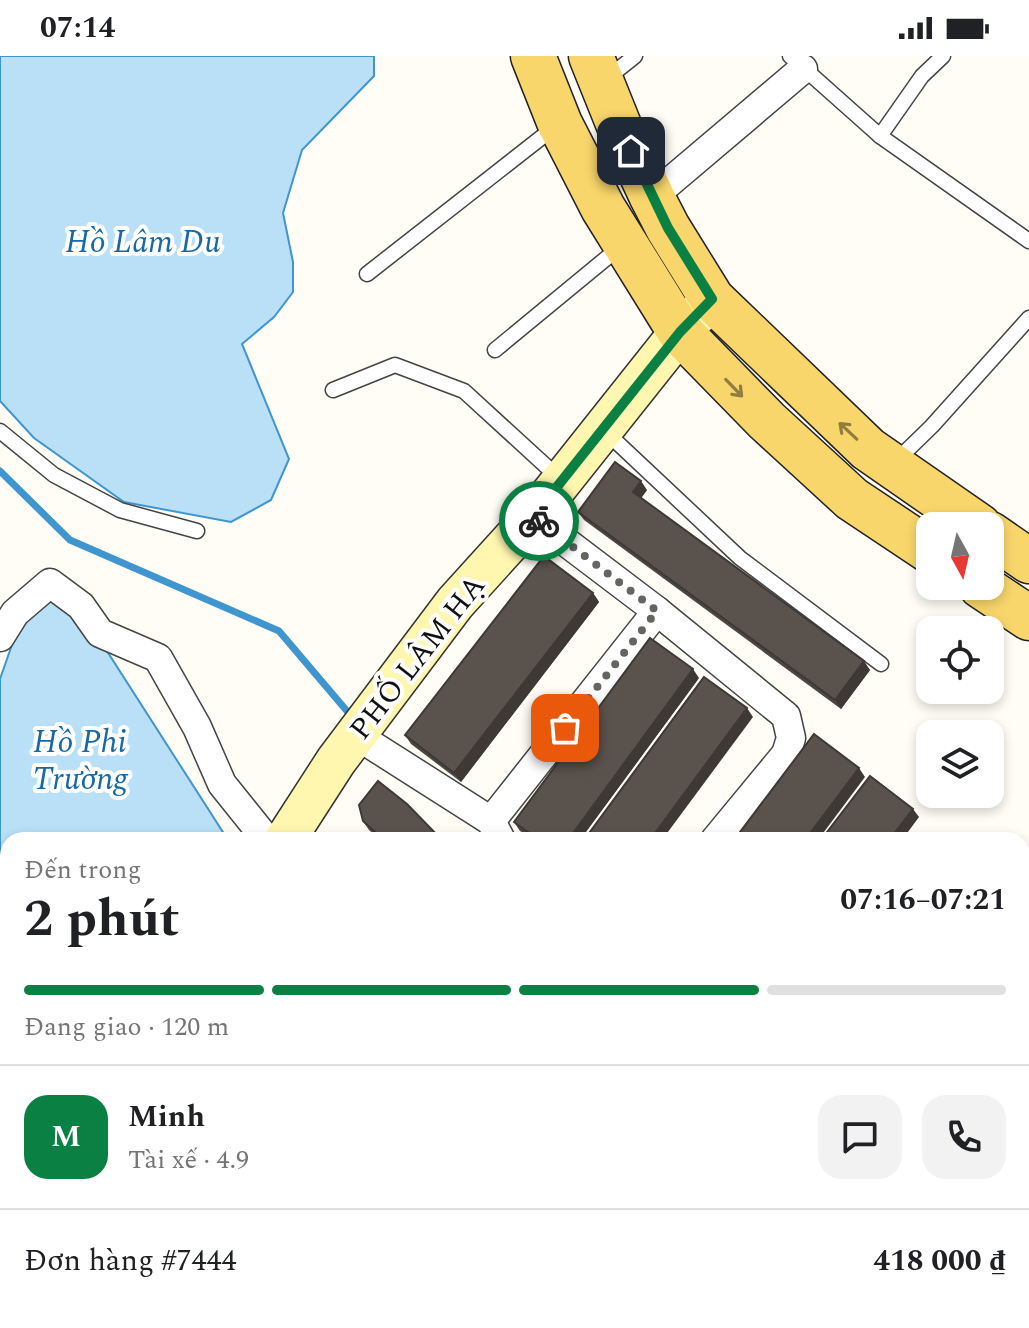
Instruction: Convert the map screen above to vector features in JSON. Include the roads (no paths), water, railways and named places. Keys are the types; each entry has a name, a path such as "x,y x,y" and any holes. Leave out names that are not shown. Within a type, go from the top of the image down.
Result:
{"main road":[{"path":"533,56 560,124 623,244 680,332 767,421 852,499 916,542"},
{"path":"596,69 652,197 712,299 868,449 959,512"},
{"path":"1004,544 1029,561"},
{"path":"1002,600 1029,618"}],"street":[{"path":"652,197 797,62"},
{"name":"PHỐ LÂM HẠ","path":"304,832 336,761 455,603 533,517 680,332 712,299"},
{"path":"533,517 657,611 786,716 791,738 786,754 722,832"},
{"path":"0,637 15,613 50,583 81,606 100,633 158,658 197,727 222,784 261,832"},
{"path":"356,735 496,831 657,611"}],"lane":[{"path":"596,69 635,56"},
{"path":"880,136 922,76 943,56"},
{"path":"797,62 880,136 1029,241"},
{"path":"367,274 560,124"},
{"path":"495,350 623,244"},
{"path":"891,464 932,426 1029,318"},
{"path":"333,390 395,365 464,391 562,481"},
{"path":"603,429 740,558 881,664"},
{"path":"0,431 54,475 120,510 197,531"}],"water":[{"name":"Hồ Lâm Du","path":"0,56 374,56 374,76 302,150 283,213 293,262 293,292 274,317 242,344 289,459 271,500 231,522 124,502 34,438 0,401"},
{"name":"Hồ Phi Trường","path":"47,593 80,609 223,832 0,832 0,679 21,619"}],"waterway":[{"path":"0,471 70,540 279,631 352,717"}]}
